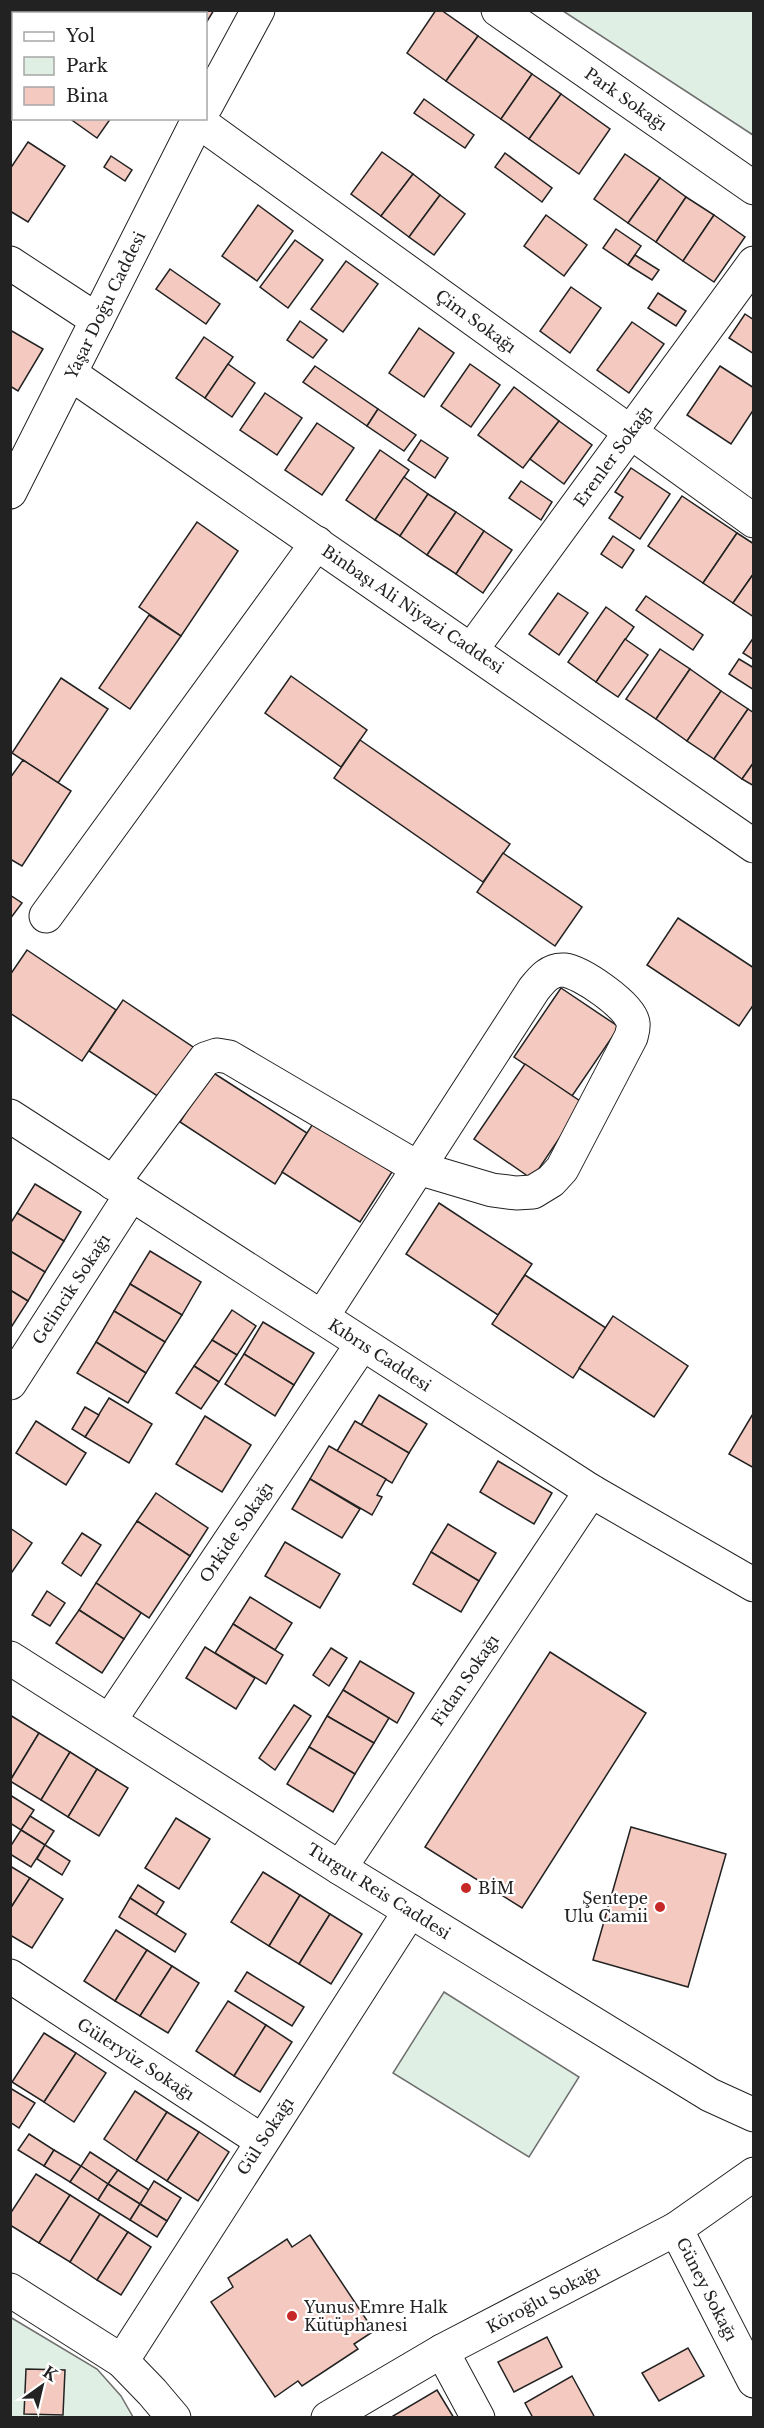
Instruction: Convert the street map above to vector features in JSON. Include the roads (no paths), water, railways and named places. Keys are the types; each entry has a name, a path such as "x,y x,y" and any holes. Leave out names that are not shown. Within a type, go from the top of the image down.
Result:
{"street":[{"name":"Yaşar Doğu Caddesi","path":"207,99 258,10"},
{"name":"Park Sokağı","path":"498,10 753,188"},
{"name":"Çim Sokağı","path":"207,104 630,432 753,521"},
{"name":"Yaşar Doğu Caddesi","path":"10,492 196,120"},
{"path":"10,263 97,320"},
{"name":"Erenler Sokağı","path":"472,650 753,263"},
{"name":"Binbaşı Ali Niyazi Caddesi","path":"71,374 753,846"},
{"path":"46,916 316,543"},
{"path":"322,1317 418,1168 534,989 546,975 563,970 581,976 626,1009 633,1022 631,1037 562,1169 550,1181 533,1192 516,1193 492,1190 418,1168"},
{"name":"Gelincik Sokağı","path":"10,1383 122,1189 205,1059 217,1054 229,1057 418,1168"},
{"name":"Kıbrıs Caddesi","path":"10,1116 591,1491 753,1586"},
{"name":"Orkide Sokağı","path":"110,1720 362,1344"},
{"name":"Fidan Sokağı","path":"340,1868 591,1491"},
{"name":"Turgut Reis Caddesi","path":"10,1658 340,1868 710,2095 753,2115"},
{"name":"Gül Sokağı","path":"122,2361 410,1911"},
{"name":"Güleryüz Sokağı","path":"10,1976 262,2141"},
{"name":"Köroğlu Sokağı","path":"328,2418 442,2351 676,2229 753,2174"},
{"name":"Güney Sokağı","path":"676,2229 753,2381"},
{"path":"10,2290 122,2361 153,2392 174,2418"},
{"path":"442,2351 478,2418"}],"place":[{"name":"BİM","path":"466,1888"},
{"name":"Şentepe Ulu Camii","path":"660,1907"},
{"name":"Yunus Emre Halk Kütüphanesi","path":"292,2316"}]}
